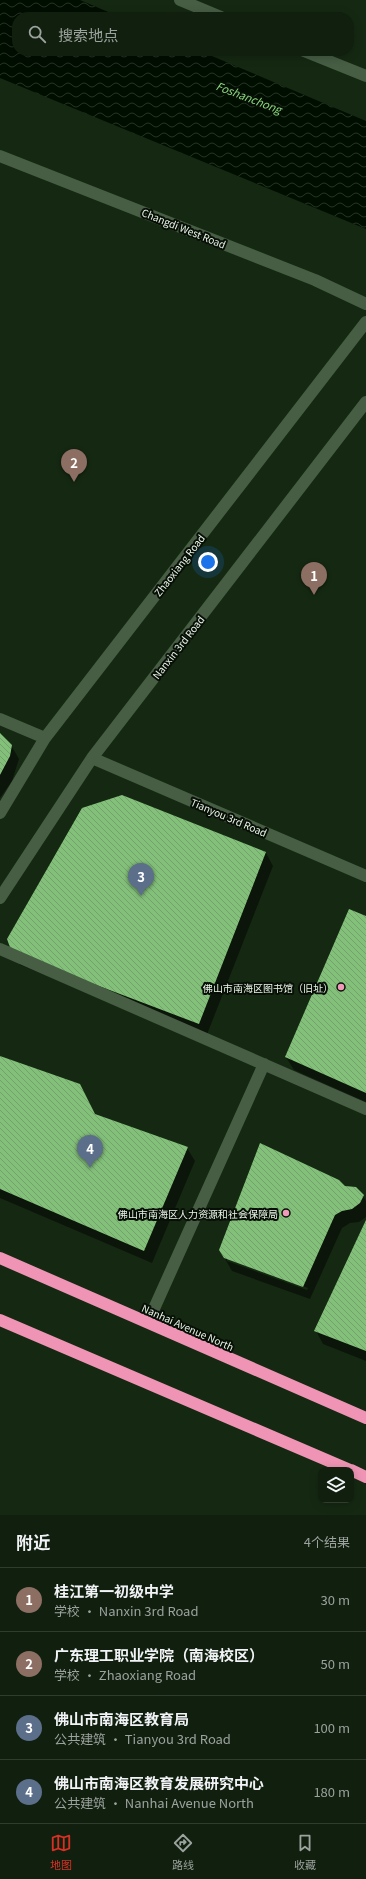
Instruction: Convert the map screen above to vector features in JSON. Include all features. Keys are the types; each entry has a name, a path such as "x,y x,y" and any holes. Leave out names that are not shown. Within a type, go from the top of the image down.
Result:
{"highway":[{"name":"Nanhai Avenue North","path":"0,1258 366,1418"},
{"path":"0,1320 344,1467"},
{"path":"354,1471 366,1477"}],"street":[{"path":"180,0 209,12"},
{"path":"316,56 366,76"},
{"name":"Changdi West Road","path":"0,156 315,280 366,304"},
{"name":"Zhaoxiang Road","path":"0,813 45,738 366,322"},
{"name":"Nanxin 3rd Road","path":"0,898 92,758 366,402"},
{"path":"0,719 45,738"},
{"name":"Tianyou 3rd Road","path":"92,758 366,876"},
{"path":"0,949 366,1109"},
{"path":"148,1322 264,1064"}],"water":[{"name":"Foshanchong","path":"0,0 80,0 108,12 12,12 12,56 212,56 366,121 366,229 0,78"}],"building":[{"path":"0,733 12,745 10,756 0,775"},
{"path":"122,795 266,852 199,1024 12,953 7,939 82,808"},
{"name":"佛山市南海区图书馆（旧址）","path":"349,909 366,916 366,1093 285,1057"},
{"path":"0,1056 80,1084 95,1114 188,1147 144,1251 0,1189"},
{"name":"佛山市南海区人力资源和社会保障局","path":"260,1143 339,1180 345,1186 356,1187 364,1195 360,1203 352,1209 342,1211 335,1215 303,1287 224,1258 219,1250"},
{"path":"366,1220 366,1351 314,1331"}],"place":[{"name":"广东理工职业学院（南海校区）","path":"74,482"},
{"name":"桂江第一初级中学","path":"314,595"},
{"name":"佛山市南海区教育局","path":"141,896"},
{"name":"佛山市南海区图书馆（旧址）","path":"341,987"},
{"name":"佛山市南海区教育发展研究中心","path":"90,1168"},
{"name":"佛山市南海区人力资源和社会保障局","path":"286,1213"}]}
